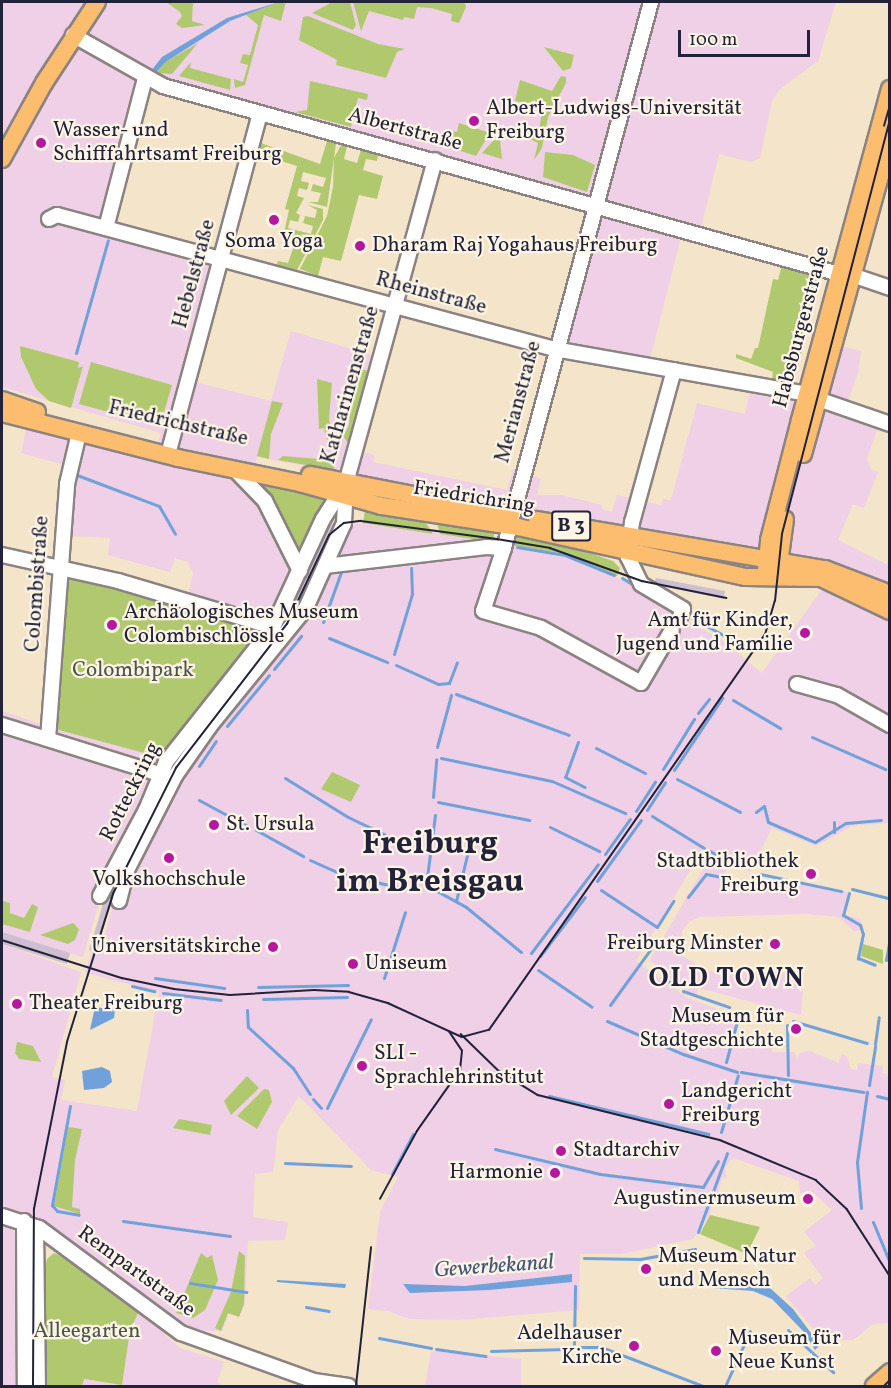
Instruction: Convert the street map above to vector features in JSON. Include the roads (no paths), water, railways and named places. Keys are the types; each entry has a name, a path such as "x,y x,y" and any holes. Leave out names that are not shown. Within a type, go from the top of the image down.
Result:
{"main road":[{"path":"2,159 73,35 97,2"},
{"name":"Habsburgerstraße","path":"772,569 890,89"},
{"name":"Habsburgerstraße","path":"846,274 889,147"},
{"name":"Friedrichstraße","path":"2,400 170,447 344,491"},
{"name":"Friedrichstraße","path":"2,413 236,471 344,491"},
{"name":"Friedrichring","path":"344,491 510,520 629,545 772,569"},
{"path":"772,569 830,570 890,594"},
{"path":"772,569 828,580 890,611"},
{"path":"874,1386 889,1372"}],"street":[{"name":"Merianstraße","path":"651,2 555,349 504,548 483,610 541,628 640,683 672,630"},
{"name":"Albertstraße","path":"73,35 145,78 260,113 890,288"},
{"path":"106,228 145,78"},
{"name":"Hebelstraße","path":"170,447 260,113"},
{"name":"Katharinenstraße","path":"344,491 435,160"},
{"name":"Rheinstraße","path":"49,219 57,215 555,349 813,396 890,424"},
{"path":"674,370 629,545 641,584 683,609 680,617"},
{"name":"Colombistraße","path":"48,739 67,484 79,433"},
{"path":"236,471 265,501 300,571"},
{"name":"Rotteckring","path":"100,896 146,810 167,777 302,615 330,567 344,523 344,491"},
{"name":"Rotteckring","path":"119,901 127,870 167,777 168,759 273,627 300,571 344,491"},
{"path":"330,567 486,547 504,548"},
{"path":"2,555 143,587 273,627"},
{"path":"797,684 837,694 890,725"},
{"path":"2,725 167,777"},
{"path":"2,1216 30,1224"},
{"path":"25,1386 30,1224"},
{"path":"30,1224 38,1386"},
{"name":"Rempartstraße","path":"30,1224 181,1333 318,1384 349,1386"}],"water":[{"path":"279,2 230,21 167,61 155,73 151,71 162,57 227,18"},
{"path":"95,1007 115,1010 114,1018 90,1030"},
{"path":"102,1067 110,1071 112,1082 104,1088 84,1090 82,1071"},
{"path":"572,1274 572,1282 489,1290 410,1293 403,1284 465,1286"},
{"path":"277,1280 346,1284 345,1288 277,1282"},
{"path":"714,1283 752,1283 770,1288 793,1309 820,1345 815,1350 803,1331 772,1299 753,1291 713,1288"}],"waterway":[{"path":"76,353 108,240"},
{"path":"77,475 159,506 175,534"},
{"path":"517,547 565,555 614,575"},
{"path":"394,654 412,594 411,568"},
{"path":"323,622 341,572"},
{"path":"622,578 637,587"},
{"path":"692,618 734,641"},
{"path":"274,669 301,636"},
{"path":"329,638 387,662"},
{"path":"396,665 438,684 449,683 457,662"},
{"path":"227,726 269,675"},
{"path":"456,694 569,735"},
{"path":"437,747 451,695"},
{"path":"674,770 722,698"},
{"path":"698,713 709,699"},
{"path":"733,700 780,728"},
{"path":"663,769 694,719"},
{"path":"812,737 885,769"},
{"path":"199,766 216,741"},
{"path":"578,742 565,777 585,787"},
{"path":"596,748 645,773"},
{"path":"441,758 552,781 625,813"},
{"path":"433,797 436,759"},
{"path":"285,778 348,817 392,838"},
{"path":"677,779 740,812"},
{"path":"636,811 655,782"},
{"path":"647,810 665,782"},
{"path":"199,800 236,820"},
{"path":"438,802 529,820"},
{"path":"756,812 764,806 768,822 815,842 846,823 881,820"},
{"path":"435,815 426,885 466,907 521,952"},
{"path":"652,816 704,848"},
{"path":"605,854 630,819"},
{"path":"597,881 641,820"},
{"path":"239,821 249,827"},
{"path":"834,822 834,832"},
{"path":"550,827 599,851"},
{"path":"256,830 303,856"},
{"path":"442,846 468,851 456,901"},
{"path":"710,851 721,858"},
{"path":"310,860 341,874 406,889"},
{"path":"531,953 598,864"},
{"path":"688,897 706,874 722,877"},
{"path":"760,874 841,891"},
{"path":"852,889 887,898"},
{"path":"601,890 657,927 673,901"},
{"path":"849,893 843,915 860,925 863,934 858,958 875,965"},
{"path":"540,956 585,897"},
{"path":"384,978 405,912"},
{"path":"886,960 890,937"},
{"path":"610,1005 658,939"},
{"path":"538,970 592,1007"},
{"path":"155,978 224,988"},
{"path":"666,980 676,986"},
{"path":"258,987 348,985"},
{"path":"132,986 154,991"},
{"path":"683,991 729,1007"},
{"path":"163,993 221,1000"},
{"path":"263,999 347,997"},
{"path":"247,1010 248,1027 293,1068 310,1094"},
{"path":"726,1062 739,1014"},
{"path":"875,1044 879,1017"},
{"path":"327,1108 371,1019"},
{"path":"607,1021 683,1054 737,1072"},
{"path":"793,1021 867,1043"},
{"path":"787,1025 788,1075"},
{"path":"869,1085 875,1046"},
{"path":"741,1072 863,1092"},
{"path":"721,1132 738,1075"},
{"path":"861,1208 857,1162 867,1092"},
{"path":"549,1096 709,1134"},
{"path":"877,1096 890,1099"},
{"path":"313,1099 321,1108"},
{"path":"70,1106 52,1205 57,1211 79,1215"},
{"path":"392,1174 413,1134"},
{"path":"495,1149 600,1174 703,1187 718,1161"},
{"path":"698,1232 727,1153"},
{"path":"285,1163 351,1166"},
{"path":"123,1221 230,1236"},
{"path":"873,1222 890,1263"},
{"path":"584,1258 640,1259 695,1249"},
{"path":"190,1283 246,1292"},
{"path":"574,1345 575,1286"},
{"path":"306,1307 329,1311"},
{"path":"788,1330 833,1372"},
{"path":"726,1384 750,1331"},
{"path":"379,1338 431,1348"},
{"path":"581,1347 601,1347 703,1386"},
{"path":"436,1349 486,1356"},
{"path":"491,1351 568,1349"}],"tram line":[{"path":"884,126 890,105"},
{"path":"2,940 122,978 174,989 230,995 314,990 349,992 388,1003 462,1037 489,1030 765,635 775,601 782,534 890,120"},
{"path":"33,1386 34,1209 67,1042 113,894 176,768 287,624 329,535 344,523 361,521 497,539 550,548 642,581 726,598"},
{"path":"380,1199 417,1131 460,1070 462,1051 449,1032"},
{"path":"461,1034 499,1071 538,1095 720,1140 816,1180 847,1209 890,1276"},
{"path":"356,1386 371,1248"},
{"path":"884,1386 890,1380"}],"place":[{"name":"Albert-Ludwigs-Universität Freiburg","path":"474,121"},
{"name":"Wasser- und Schifffahrtsamt Freiburg","path":"41,143"},
{"name":"Soma Yoga","path":"274,220"},
{"name":"Dharam Raj Yogahaus Freiburg","path":"360,246"},
{"name":"Archäologisches Museum Colombischlössle","path":"112,625"},
{"name":"Amt für Kinder, Jugend und Familie","path":"805,633"},
{"name":"St. Ursula","path":"214,825"},
{"name":"Volkshochschule","path":"169,858"},
{"name":"Stadtbibliothek Freiburg","path":"811,874"},
{"name":"Freiburg Minster","path":"775,944"},
{"name":"Universitätskirche","path":"273,947"},
{"name":"Uniseum","path":"353,964"},
{"name":"Theater Freiburg","path":"17,1004"},
{"name":"Museum für Stadtgeschichte","path":"796,1029"},
{"name":"SLI - Sprachlehrinstitut","path":"362,1066"},
{"name":"Landgericht Freiburg","path":"669,1104"},
{"name":"Stadtarchiv","path":"561,1151"},
{"name":"Harmonie","path":"555,1173"},
{"name":"Augustinermuseum","path":"808,1199"},
{"name":"Museum Natur und Mensch","path":"646,1269"},
{"name":"Adelhauser Kirche","path":"634,1346"},
{"name":"Museum für Neue Kunst","path":"716,1351"}],"district":[{"name":"Freiburg im Breisgau","path":"430,865"},
{"name":"OLD TOWN","path":"727,980"}],"park label":[{"name":"Colombipark","path":"133,671"},
{"name":"Alleegarten","path":"87,1332"}],"water label":[{"name":"Gewerbekanal","path":"494,1267"}]}
